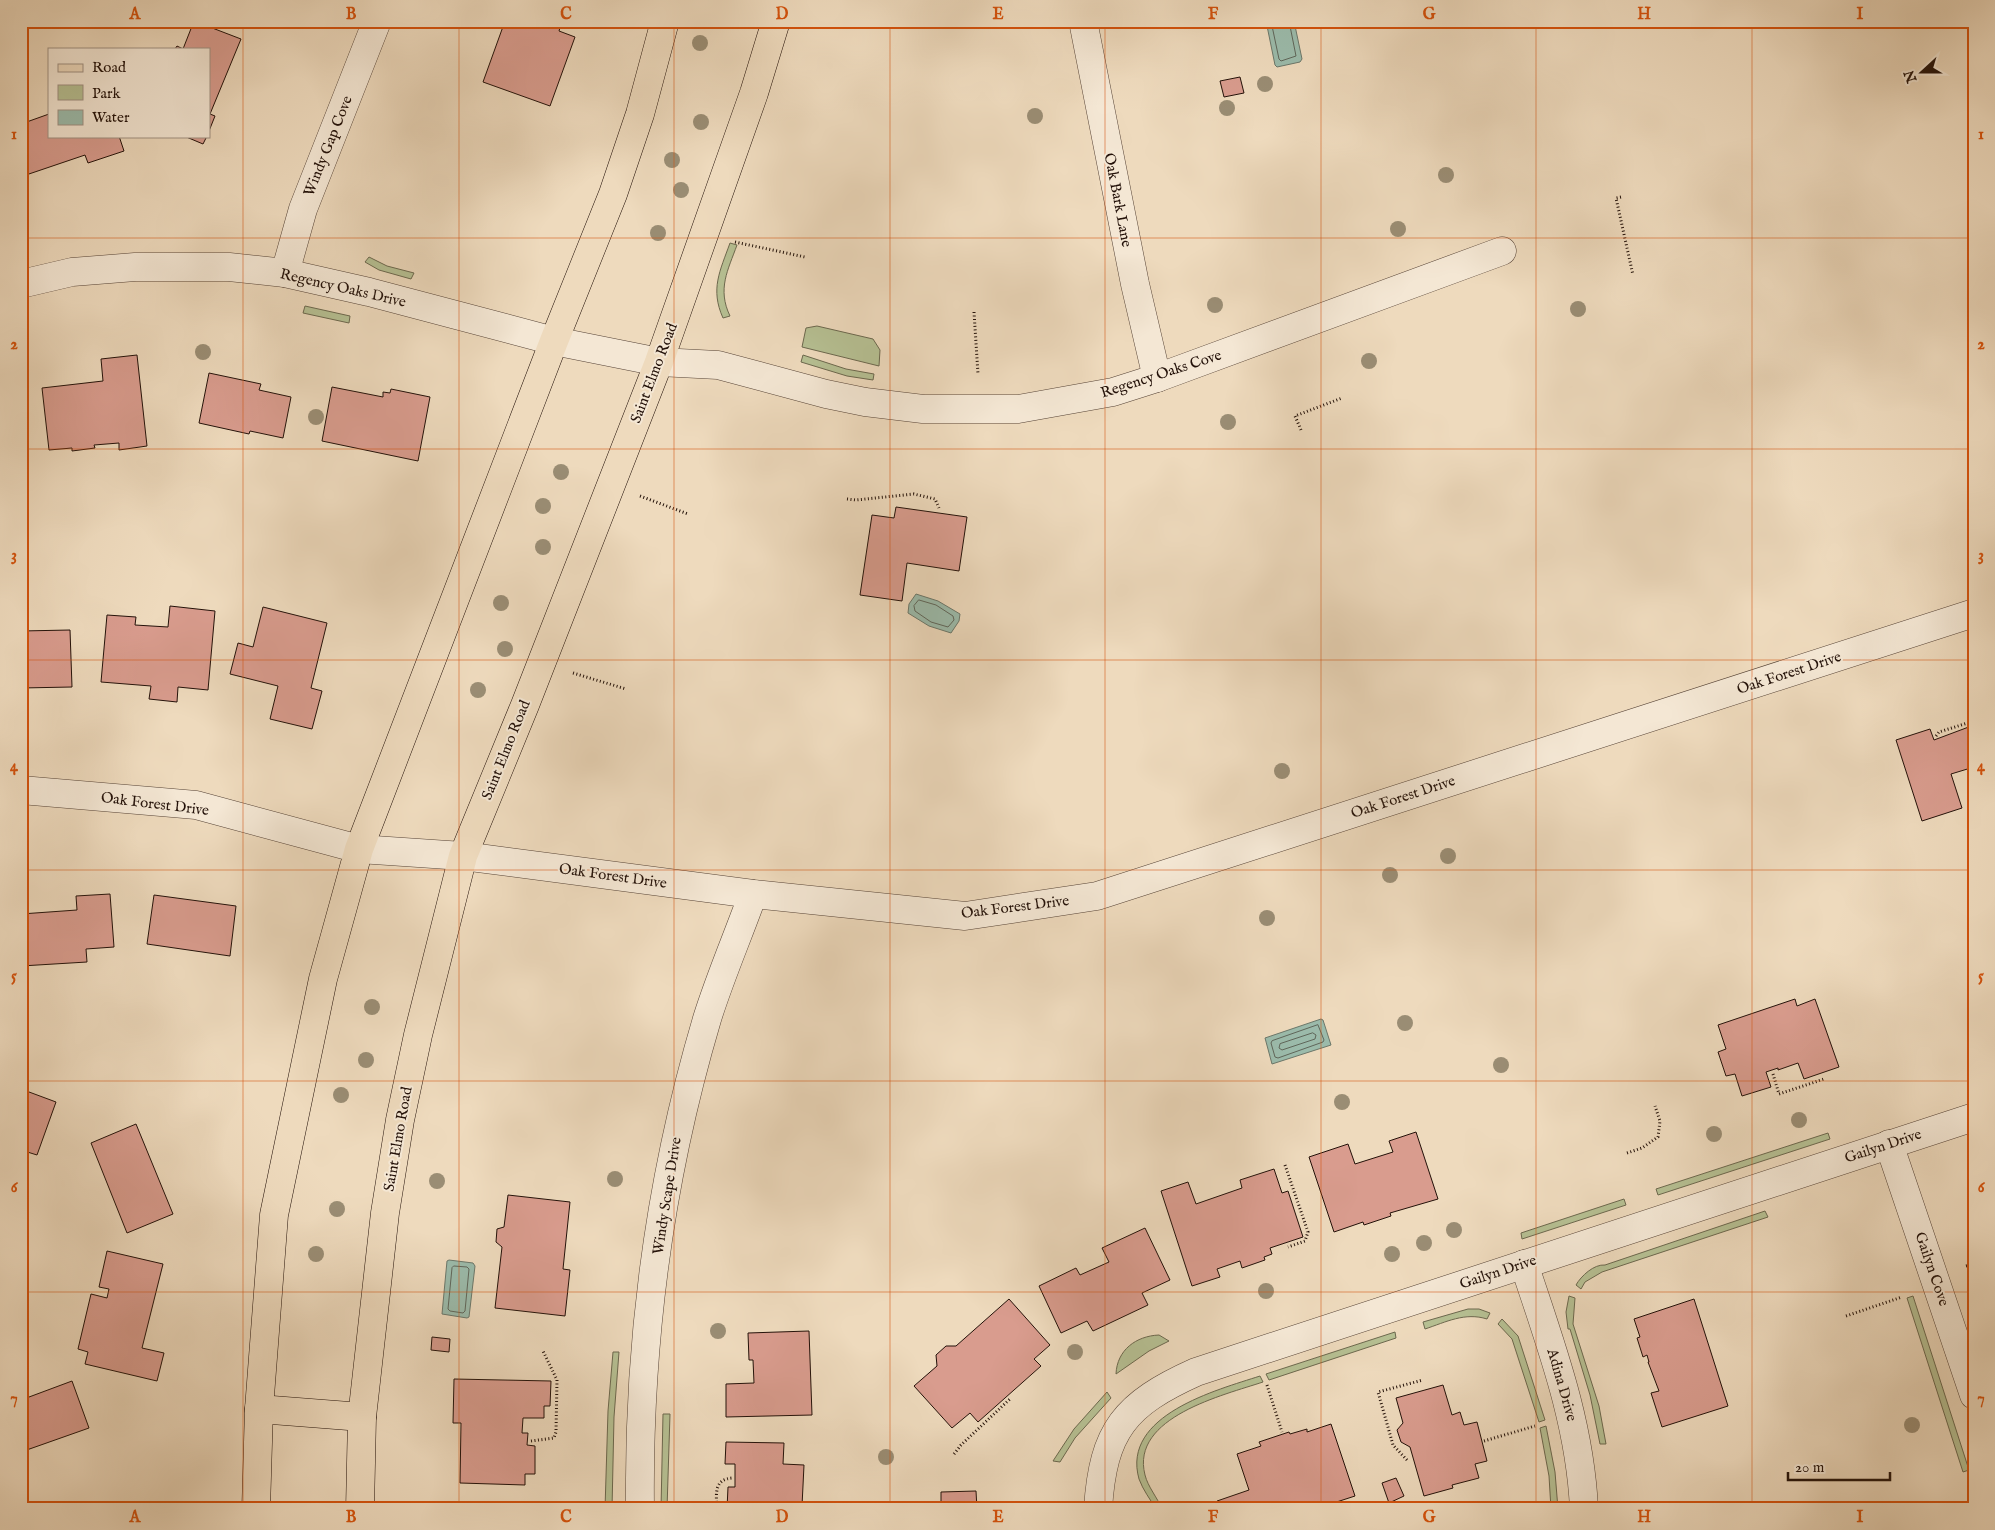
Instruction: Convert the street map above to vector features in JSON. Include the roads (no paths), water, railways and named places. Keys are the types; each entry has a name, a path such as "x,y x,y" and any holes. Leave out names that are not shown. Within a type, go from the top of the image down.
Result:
{"main road":[{"path":"256,1509 259,1409 274,1216 323,979 359,849 554,340 613,194 640,114 665,21"},
{"name":"Saint Elmo Road","path":"360,1509 362,1417 382,1232 400,1120 418,1035 462,856 525,705 659,362 754,93 776,21"},
{"path":"259,1409 362,1417"}],"street":[{"name":"Windy Gap Cove","path":"285,273 303,209 377,21"},
{"name":"Oak Bark Lane","path":"1083,21 1135,284 1157,378"},
{"name":"Regency Oaks Cove","path":"659,362 718,365 826,394 865,402 923,409 1018,409 1113,392 1157,378 1502,251"},
{"name":"Regency Oaks Drive","path":"21,284 72,272 135,267 229,266 285,273 369,292 554,340 659,362"},
{"name":"Oak Forest Drive","path":"21,790 196,806 359,849 462,856 753,894 965,916 1097,896 1974,613"},
{"name":"Windy Scape Drive","path":"640,1509 639,1468 647,1340 660,1227 676,1136 708,1018 753,894"},
{"name":"Gailyn Drive","path":"1098,1509 1100,1478 1105,1457 1113,1437 1126,1418 1147,1398 1163,1387 1215,1365 1974,1117"},
{"name":"Gailyn Cove","path":"1890,1144 1974,1395"},
{"name":"Adina Drive","path":"1524,1264 1573,1420 1580,1461 1584,1509"}],"water":[{"path":"1266,21 1294,21 1302,59 1300,62 1277,67 1275,65"},
{"path":"916,594 938,601 960,614 959,621 951,633 929,626 908,613 909,604"},
{"path":"1321,1019 1323,1020 1331,1045 1272,1064 1265,1038"},
{"path":"447,1261 473,1263 475,1266 469,1317 467,1318 442,1314"}]}
